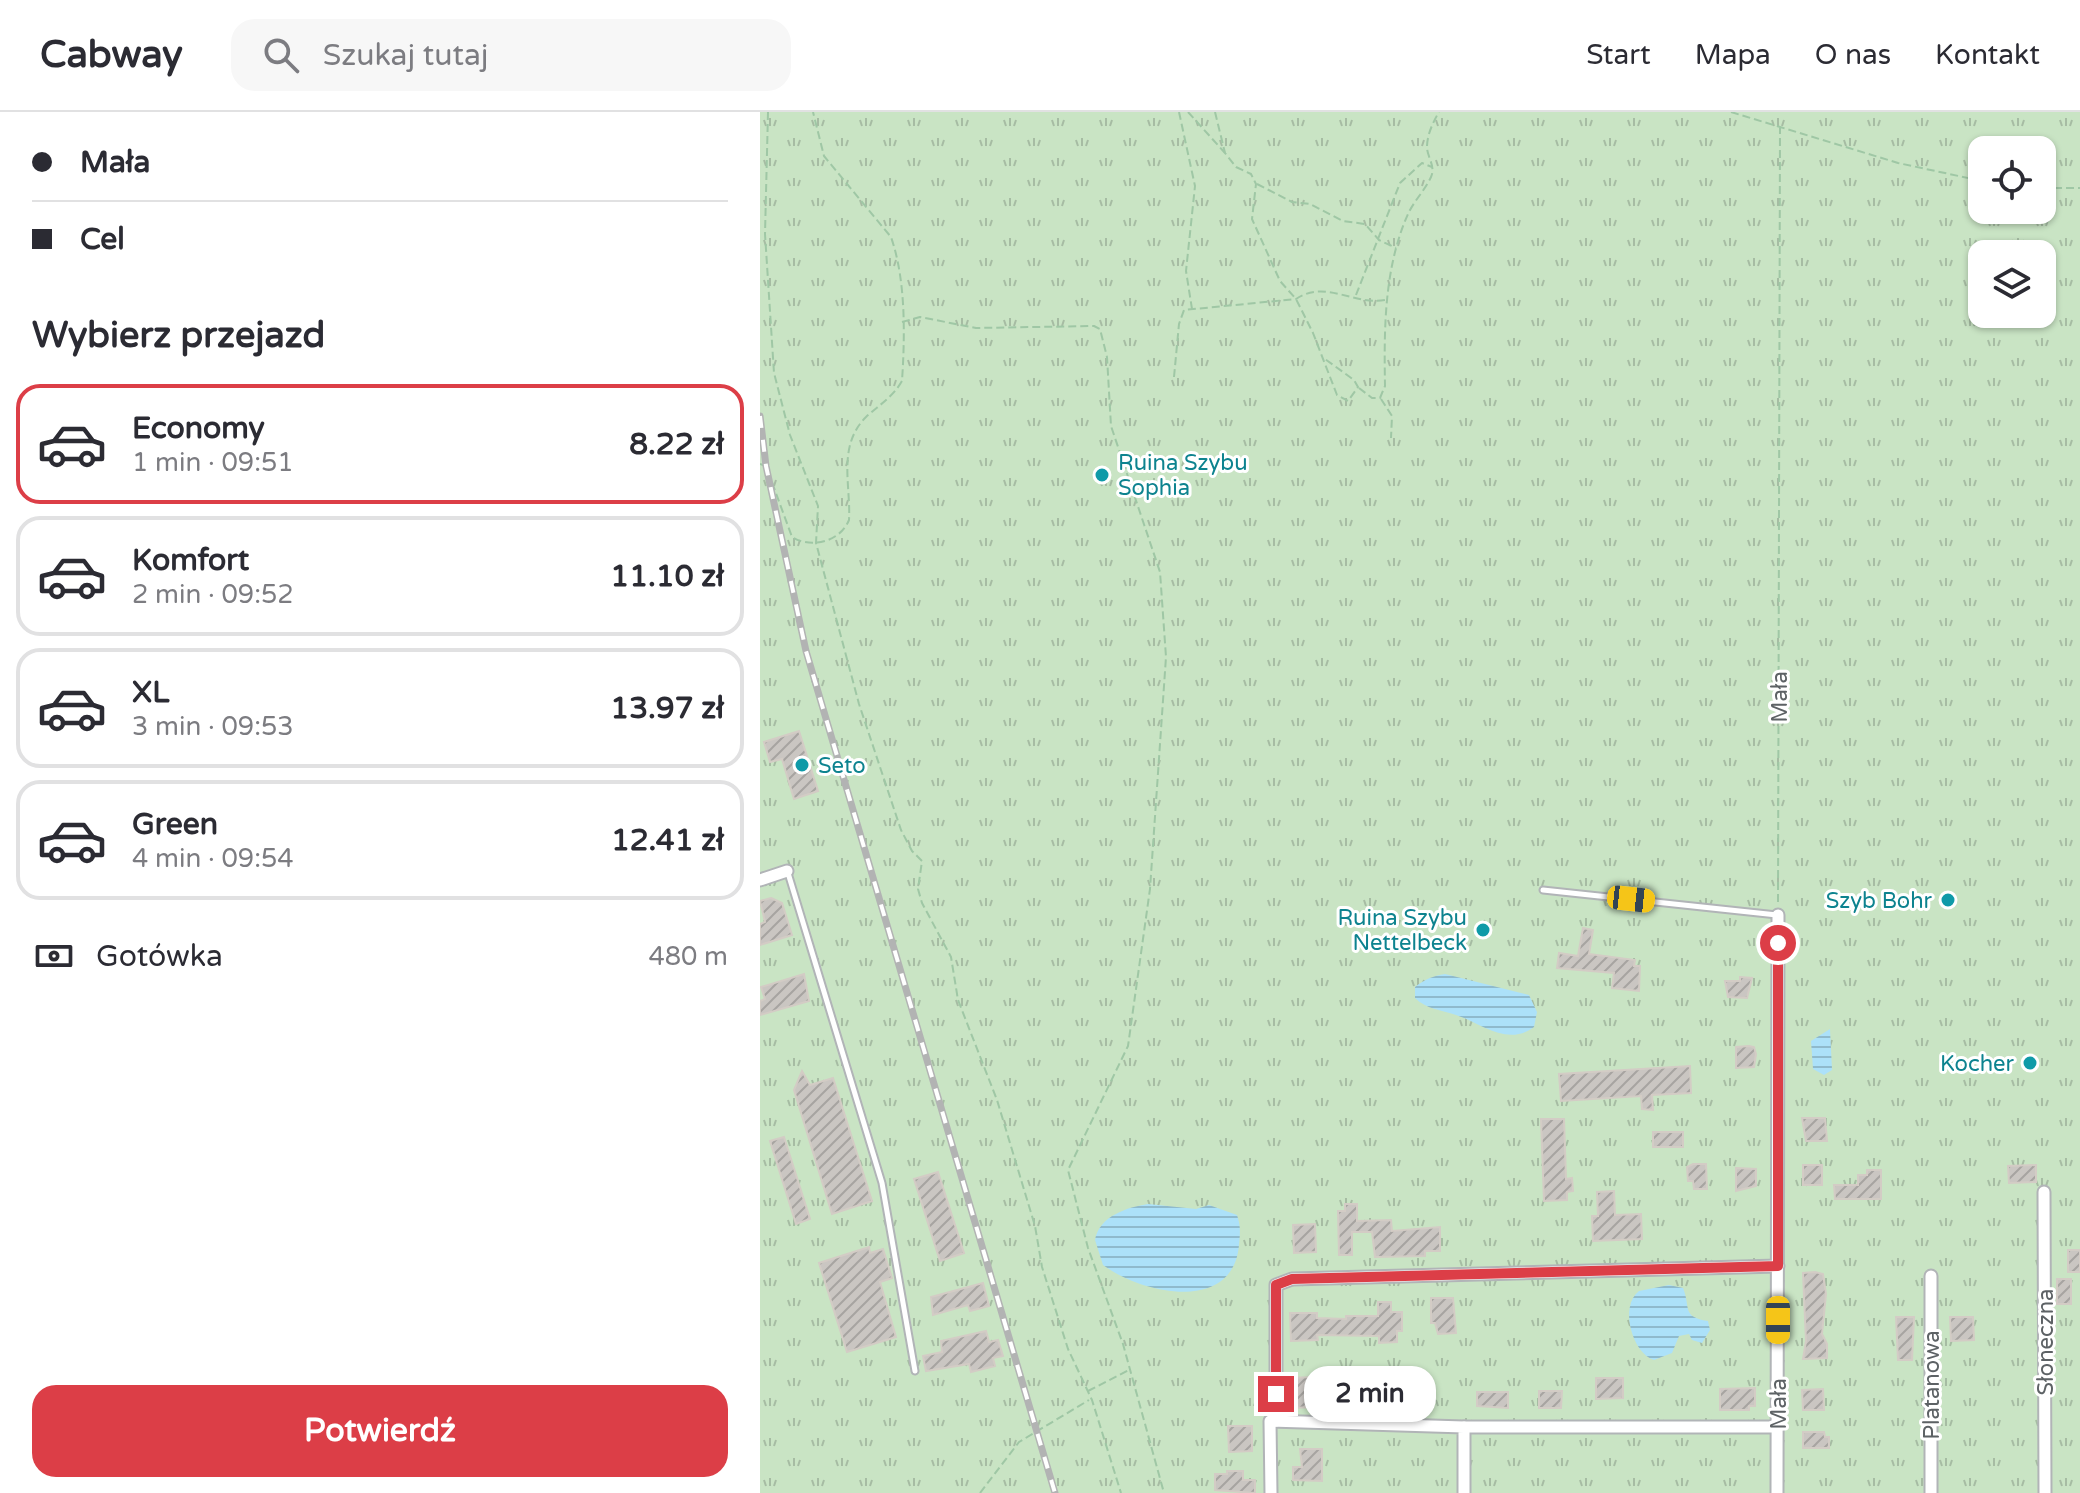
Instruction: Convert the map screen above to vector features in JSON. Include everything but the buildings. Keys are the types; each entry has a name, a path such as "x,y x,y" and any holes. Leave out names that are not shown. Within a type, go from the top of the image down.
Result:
{"street":[{"path":"760,880 787,871"},
{"name":"Mała","path":"1777,1493 1778,915"},
{"name":"Słoneczna","path":"2044,1192 2045,1493"},
{"path":"1276,1421 1276,1285 1292,1279 1778,1266"},
{"name":"Platanowa","path":"1931,1276 1931,1493"},
{"path":"1271,1493 1270,1421 1464,1427 1778,1427"},
{"path":"1464,1427 1464,1493"}],"lane":[{"path":"787,871 882,1183 915,1371"},
{"path":"1543,890 1778,915"}],"path":[{"path":"768,112 765,234 774,373 790,435 818,506 816,543 859,704 888,792 907,843 922,861 918,889 922,903 951,957 958,1000 997,1100 1035,1226 1038,1253 1068,1349 1091,1398 1121,1493"},
{"path":"760,464 766,466 773,479 788,533 795,540 816,543 839,534 849,520 846,463 851,441 866,418 902,381 902,322 896,252 891,237 824,156 818,143 813,112"},
{"path":"1179,112 1195,186 1186,271 1193,310"},
{"path":"1188,112 1236,167 1251,174 1256,184 1252,219 1280,281 1296,299 1341,399 1348,401 1358,387"},
{"path":"1215,112 1225,153"},
{"path":"1380,398 1385,386 1386,300 1396,248 1409,213 1433,168 1427,148 1432,123 1439,112"},
{"path":"1731,112 1898,163 1968,178"},
{"name":"Mała","path":"1778,915 1780,128"},
{"path":"1356,297 1400,183 1422,163 1433,168"},
{"path":"1256,184 1292,202 1310,204 1343,221 1365,224 1379,240 1396,248"},
{"path":"2056,188 2080,188"},
{"path":"1174,377 1179,324 1184,310 1296,299 1308,291 1356,297 1372,303 1386,300"},
{"path":"902,322 920,317 976,328 1094,326 1100,329 1107,357 1111,426 1160,572 1166,657 1162,727 1150,889 1128,1046 1068,1170 1088,1248 1109,1298 1164,1493"},
{"path":"1325,359 1372,398 1380,398"},
{"path":"1380,398 1392,416 1391,438"},
{"path":"1087,1392 1130,1370"},
{"path":"980,1493 1019,1442 1091,1398"}],"green space":[{"path":"760,112 2080,112 2080,1493 760,1493"}],"water":[{"path":"1445,974 1529,995 1537,1012 1534,1027 1514,1035 1494,1032 1429,1007 1415,998 1415,987 1429,978"},
{"path":"1830,1029 1832,1070 1824,1075 1813,1069 1811,1041"},
{"path":"1148,1204 1196,1209 1209,1205 1237,1215 1239,1245 1233,1267 1221,1281 1204,1289 1183,1292 1162,1290 1140,1284 1103,1265 1095,1240 1102,1225 1123,1210"},
{"path":"1669,1285 1683,1288 1690,1314 1708,1321 1710,1330 1702,1343 1692,1340 1689,1334 1679,1336 1672,1353 1654,1360 1646,1356 1634,1339 1630,1307 1639,1291"}],"railway":[{"path":"760,416 766,466 806,651 1055,1493"}],"place":[{"name":"Ruina Szybu Sophia","path":"1102,475"},
{"name":"Seto","path":"802,765"},
{"name":"Szyb Bohr","path":"1948,900"},
{"name":"Ruina Szybu Nettelbeck","path":"1483,930"},
{"name":"Kocher","path":"2030,1063"}],"route":[{"path":"1276,1394 1276,1285 1292,1279 1778,1266 1778,943"}]}
